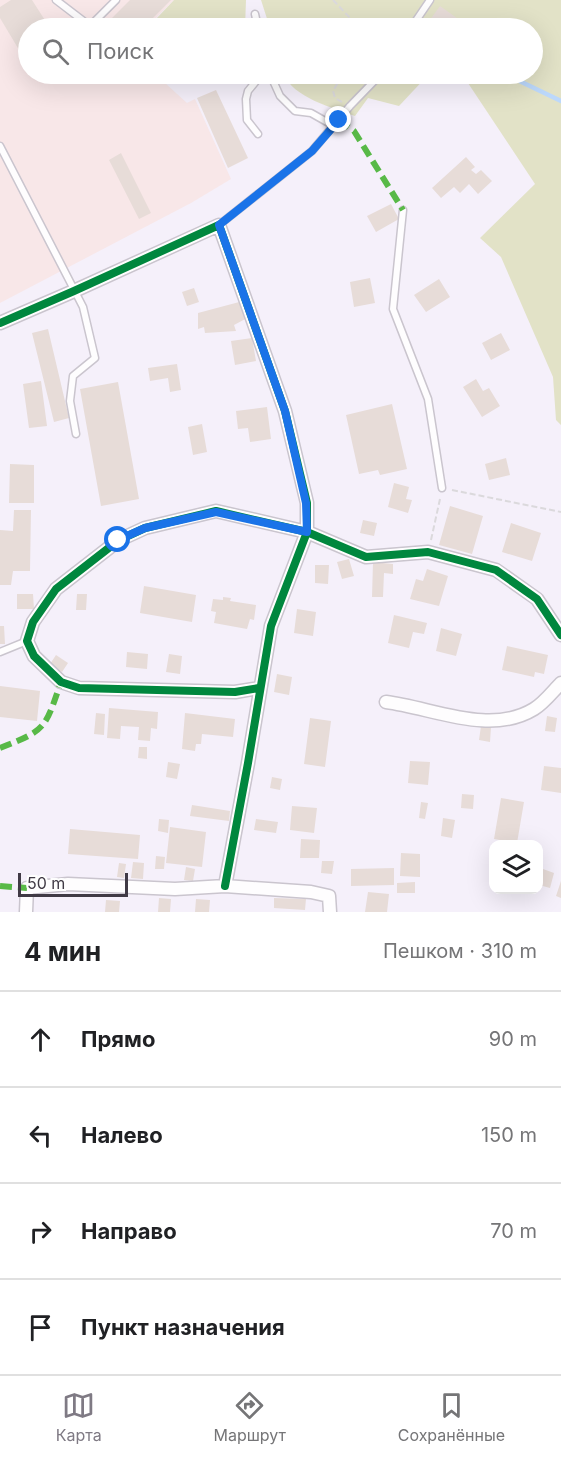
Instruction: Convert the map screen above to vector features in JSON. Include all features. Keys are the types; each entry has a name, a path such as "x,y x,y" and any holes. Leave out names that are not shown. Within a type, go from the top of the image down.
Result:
{"street":[{"path":"0,323 219,225 285,411 306,503 307,532 271,626 225,886"},
{"path":"260,688 235,692 79,688 61,682 51,674 34,656 27,641 33,622 56,590 118,540 145,528 216,512 307,532 366,557 428,552 496,570 537,599 561,635"},
{"path":"386,702 492,722 513,718 535,708 561,683"},
{"path":"26,912 27,888 68,884 175,889 225,886 311,892 329,896 330,912"}],"lane":[{"path":"56,0 80,18"},
{"path":"98,18 116,0"},
{"path":"418,18 430,0"},
{"path":"255,14 256,18"},
{"path":"254,84 246,99 247,120 258,134"},
{"path":"275,84 280,96 296,111 311,113 334,126"},
{"path":"219,225 312,151 371,84"},
{"path":"0,146 83,308 95,358 73,376 70,401 76,434"},
{"path":"403,210 393,309 428,399 442,489"},
{"path":"0,652 27,641"}],"path":[{"path":"333,0 350,18"},
{"path":"337,84 333,91 335,98 350,106"},
{"path":"428,552 442,489 561,512"}],"shaded area":[{"path":"0,0 174,0 156,18 18,18 18,84 166,84 187,103 195,99 231,179 191,203 0,303"}],"green space":[{"path":"174,0 246,0 245,18 157,18"},
{"path":"261,0 561,0 561,425 556,420 553,377 501,257 480,238 535,184 469,84 543,84 543,18 267,18"},
{"path":"290,84 420,84 399,106 368,98 355,116 314,101"}],"building":[{"path":"11,0 32,0 44,18 18,18 18,48 0,18 0,7"},
{"path":"130,0 171,0 153,18 112,18"},
{"path":"440,6 457,18 431,18"},
{"path":"216,90 248,158 228,168 197,98"},
{"path":"121,153 151,213 139,219 109,160"},
{"path":"466,157 475,167 471,170 476,174 481,170 492,181 478,194 469,184 460,193 454,187 441,198 432,188"},
{"path":"391,204 399,219 376,232 367,216"},
{"path":"370,278 375,303 354,307 350,282"},
{"path":"439,279 450,297 426,312 414,295"},
{"path":"194,288 199,302 187,306 182,292"},
{"path":"243,301 249,317 234,325 236,331 205,333 204,327 198,329 198,313"},
{"path":"48,329 69,418 54,422 32,333"},
{"path":"501,333 510,350 491,360 482,343"},
{"path":"252,338 256,361 235,365 231,341"},
{"path":"177,364 181,390 170,392 168,378 150,381 148,368"},
{"path":"476,379 483,391 489,388 500,406 482,417 463,387"},
{"path":"41,381 47,426 29,428 23,384"},
{"path":"118,382 139,499 101,506 80,389"},
{"path":"392,404 407,469 380,475 378,470 359,474 346,415"},
{"path":"267,407 271,439 250,442 248,428 238,429 236,411"},
{"path":"202,424 207,452 193,455 188,427"},
{"path":"506,458 510,475 489,480 485,464"},
{"path":"10,464 34,465 34,503 9,503"},
{"path":"394,483 409,487 406,499 412,500 408,513 388,507"},
{"path":"450,506 483,516 472,554 439,545"},
{"path":"14,510 31,510 30,571 13,571 11,585 0,585 0,530 13,531"},
{"path":"363,520 377,523 374,536 360,533"},
{"path":"511,523 541,533 532,561 502,552"},
{"path":"349,559 354,576 342,579 337,562"},
{"path":"373,562 393,564 393,574 384,573 383,597 372,597"},
{"path":"315,565 329,565 328,584 315,583"},
{"path":"427,569 448,576 439,606 410,599 416,579 423,581"},
{"path":"144,586 196,595 192,622 140,613"},
{"path":"17,594 33,594 34,609 17,609"},
{"path":"77,594 87,594 86,610 76,610"},
{"path":"223,597 231,598 230,601 256,605 254,620 250,619 247,629 214,623 216,612 211,611 213,599 223,600"},
{"path":"297,609 316,612 313,636 294,633"},
{"path":"394,615 427,623 424,634 413,632 409,648 388,643"},
{"path":"0,626 4,626 5,644 0,644"},
{"path":"441,628 462,634 456,656 436,651"},
{"path":"507,646 548,655 544,674 535,672 534,677 502,670"},
{"path":"127,652 148,654 147,669 126,667"},
{"path":"169,654 182,656 180,674 166,672"},
{"path":"56,655 68,663 62,672 50,664"},
{"path":"277,674 292,677 289,695 274,692"},
{"path":"0,686 40,691 37,721 0,717"},
{"path":"109,708 158,712 157,729 151,728 150,741 138,740 139,727 121,726 120,739 107,738"},
{"path":"96,713 105,714 104,735 94,734"},
{"path":"185,713 235,719 233,737 202,734 201,744 196,744 195,751 182,749"},
{"path":"547,716 557,718 555,732 545,731"},
{"path":"310,718 331,721 325,767 304,764"},
{"path":"481,726 491,727 490,742 479,740"},
{"path":"139,747 147,747 147,759 138,758"},
{"path":"410,761 430,762 428,785 408,783"},
{"path":"168,762 180,764 177,779 166,777"},
{"path":"544,766 561,768 561,793 541,790"},
{"path":"272,777 282,779 280,790 270,788"},
{"path":"462,794 474,795 473,809 461,808"},
{"path":"501,798 524,802 518,840 494,839"},
{"path":"421,802 428,803 425,819 419,818"},
{"path":"192,805 230,811 229,821 190,816"},
{"path":"292,806 317,808 314,833 290,830"},
{"path":"443,818 455,820 452,838 441,836"},
{"path":"159,819 169,820 168,833 158,831"},
{"path":"256,819 278,822 276,833 254,830"},
{"path":"170,827 206,832 202,867 166,863"},
{"path":"70,829 140,835 138,859 68,854"},
{"path":"301,839 320,840 319,858 300,858"},
{"path":"401,853 420,854 420,877 400,876"},
{"path":"156,856 165,857 164,869 155,869"},
{"path":"322,861 334,861 332,874 321,873"},
{"path":"133,862 144,863 143,879 131,878"},
{"path":"119,863 126,864 124,878 117,877"},
{"path":"186,867 195,869 193,881 184,880"},
{"path":"394,868 394,885 351,886 351,869"},
{"path":"543,869 554,873 550,888 543,886"},
{"path":"561,881 561,898 556,896"},
{"path":"415,882 415,893 397,893 397,883"},
{"path":"368,892 389,894 387,912 365,912"},
{"path":"159,898 171,899 170,912 158,912"},
{"path":"274,898 306,899 305,910 274,908"},
{"path":"196,899 210,900 209,912 195,912"},
{"path":"106,900 120,901 119,912 105,912"}],"waterway":[{"path":"526,84 561,101"}],"marked path":[{"path":"339,120 354,131 403,210"},
{"path":"0,748 27,737 42,726 61,682"},
{"path":"0,886 27,888"}],"cycle path":[{"path":"0,323 219,225 285,411 307,503 307,532 271,626 225,886"},
{"path":"259,688 235,692 79,688 61,682 34,656 27,641 33,622 56,589 119,540 145,528 216,511 307,532 366,557 428,552 496,570 537,599 561,635"}],"route":[{"path":"118,540 145,528 216,512 307,532 306,503 285,411 219,225 312,151 339,120"}]}
